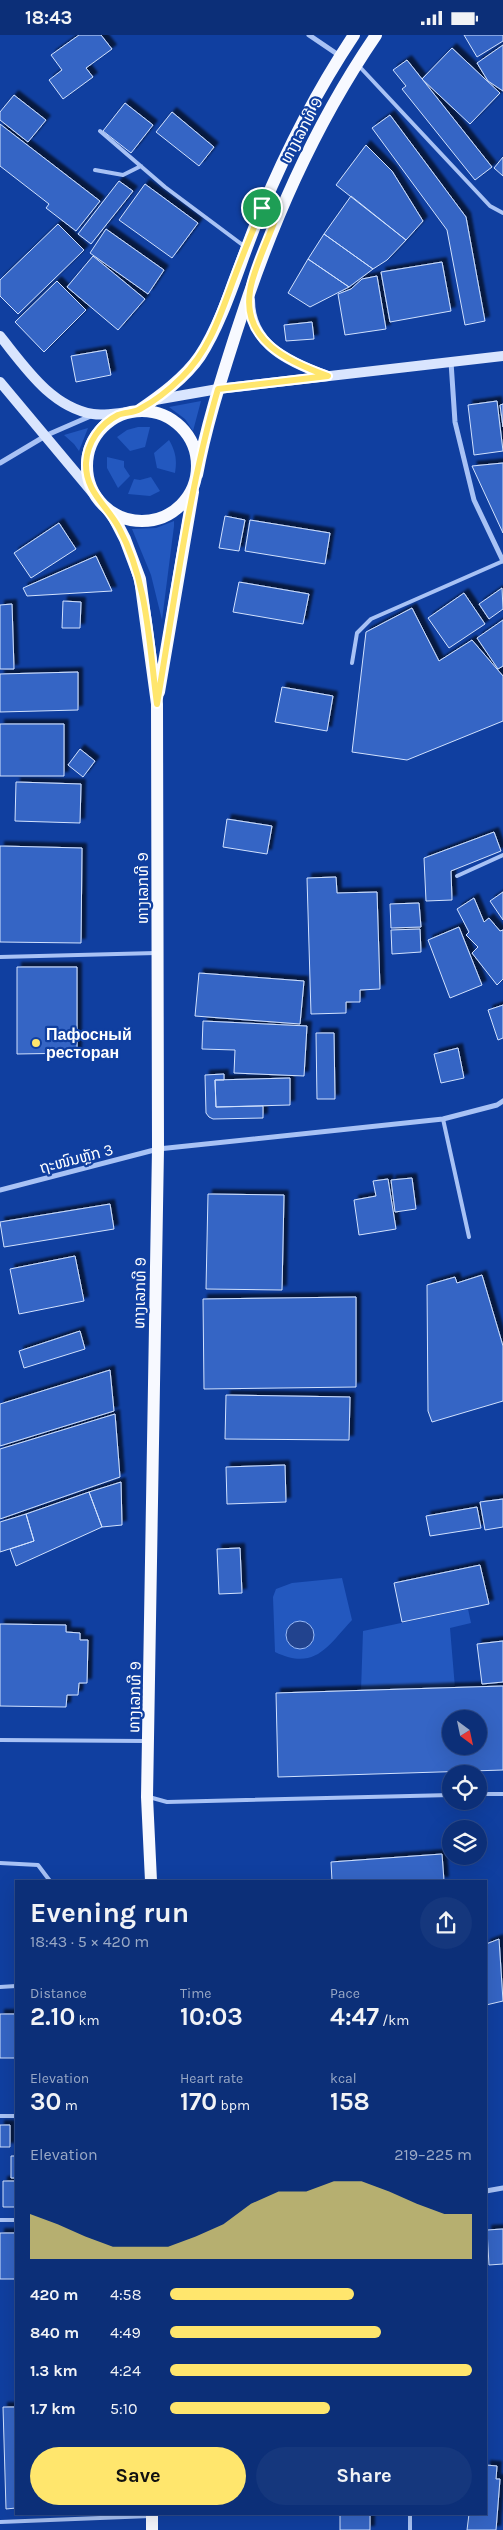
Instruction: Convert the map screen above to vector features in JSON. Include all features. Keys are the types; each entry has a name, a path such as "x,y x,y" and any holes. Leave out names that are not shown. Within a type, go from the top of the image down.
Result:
{"main road":[{"name":"ທາງເລກທີ 9","path":"151,1880 147,1797 158,1149 157,704 140,579 125,539 111,512 92,491 86,473 87,453 91,444 106,424 155,400 182,377 200,357 213,332 262,208 298,130 354,35"},
{"name":"ທາງເລກທີ 9","path":"157,704 203,439 250,291 277,215 313,138 356,63 376,35"},
{"path":"262,208 277,215"},
{"name":"ທາງເລກທີ 9","path":"111,512 124,519 139,522 159,519 184,502 195,480 196,455 191,441 183,429 176,422 158,413 133,411"},
{"path":"152,2515 152,2530"}],"street":[{"path":"309,35 340,56"},
{"path":"250,291 250,314 256,330 263,340 295,364 328,376"},
{"path":"0,336 35,379 58,400 78,411 95,414 133,411"},
{"path":"155,400 218,389 503,356"},
{"path":"451,362 456,421 474,500 503,561"},
{"path":"0,382 47,435 92,491"},
{"path":"0,463 47,435 95,414"},
{"name":"ຖະໜົນຫຼັກ 3","path":"0,1190 158,1149 443,1119 497,1105 503,1101"},
{"path":"487,2191 503,2189"}],"lane":[{"path":"356,63 490,206 503,213"},
{"path":"100,131 165,187 246,247"},
{"path":"95,170 123,175 141,166"},
{"path":"352,663 357,633 371,619 503,561"},
{"path":"457,875 503,855"},
{"path":"0,957 158,953"},
{"path":"443,1119 469,1237"},
{"path":"0,1740 149,1741"},
{"path":"487,1794 503,1794"},
{"path":"147,1797 167,1802 442,1795"},
{"path":"0,1863 38,1865 49,1880"},
{"path":"0,1987 15,1986"},
{"path":"0,2117 15,2117"},
{"path":"0,2220 15,2220"},
{"path":"0,2522 152,2515"},
{"path":"410,2515 410,2530"}],"shaded area":[{"path":"201,401 193,431 185,419 169,407"},
{"path":"138,427 150,427 145,447 130,451 117,437 127,430"},
{"path":"88,428 79,451 64,435"},
{"path":"169,440 175,456 175,473 157,468 154,453"},
{"path":"107,457 124,461 124,467 130,476 118,488 107,468"},
{"path":"151,477 160,491 150,496 128,494 134,479 140,480"},
{"path":"174,521 162,620 151,575 132,529 156,528"},
{"path":"342,1578 352,1620 319,1653 300,1659 275,1652 273,1597 276,1589 292,1583","holes":["298,1621 302,1621 287,1638 290,1626"]},
{"path":"468,1609 471,1623 450,1628 455,1688 361,1691 363,1631"},
{"path":"300,1621 310,1625 314,1635 310,1645 300,1649 290,1645 286,1635 290,1625"}],"building":[{"path":"79,35 101,35 112,49 86,68 93,77 63,99 49,80 62,70 51,55"},
{"path":"464,35 503,35 503,41 477,57"},
{"path":"503,45 503,91 488,81 477,63"},
{"path":"452,48 500,93 470,124 422,79"},
{"path":"407,60 492,167 475,180 402,89 406,86 393,70"},
{"path":"14,95 46,120 28,142 0,120 0,112"},
{"path":"125,103 153,125 131,153 103,131"},
{"path":"172,112 214,147 199,166 156,132"},
{"path":"390,115 466,217 485,321 465,325 447,230 372,128"},
{"path":"0,124 100,201 76,231 46,208 49,204 0,166"},
{"path":"366,145 392,171 423,221 406,240 336,185"},
{"path":"503,157 503,176 494,168"},
{"path":"119,181 133,191 91,244 78,234"},
{"path":"145,184 198,223 172,258 119,220"},
{"path":"351,196 406,240 387,260 373,269 324,234"},
{"path":"58,224 84,250 18,314 0,296 0,280"},
{"path":"106,229 164,270 148,294 90,253"},
{"path":"324,234 373,269 349,287 308,259"},
{"path":"93,256 145,299 118,330 67,287"},
{"path":"308,259 349,287 310,307 288,293"},
{"path":"442,262 451,311 390,322 381,272"},
{"path":"377,276 386,329 345,335 338,294 351,289 362,279"},
{"path":"57,281 86,310 44,352 15,322"},
{"path":"312,322 314,339 286,341 284,325"},
{"path":"106,350 111,375 76,382 71,356"},
{"path":"497,401 503,451 474,455 468,405"},
{"path":"503,404 503,427 500,405"},
{"path":"503,463 503,533 472,466"},
{"path":"225,516 245,520 239,551 219,548"},
{"path":"250,520 330,533 325,564 245,551"},
{"path":"59,523 76,549 31,578 14,553"},
{"path":"96,556 112,591 27,596 23,588"},
{"path":"239,582 309,594 303,624 233,612"},
{"path":"502,588 503,609 489,619 479,604"},
{"path":"464,593 485,624 449,648 428,618"},
{"path":"63,601 81,602 80,628 62,628"},
{"path":"12,604 14,669 0,669 0,605"},
{"path":"412,608 439,661 472,640 503,676 503,721 407,760 352,752 366,632"},
{"path":"503,620 503,666 498,669 477,638"},
{"path":"78,672 78,710 0,712 0,674"},
{"path":"282,687 333,696 327,731 275,722"},
{"path":"0,724 64,724 64,776 0,776"},
{"path":"80,749 95,761 83,777 68,765"},
{"path":"16,782 81,784 80,823 15,821"},
{"path":"227,819 272,826 267,854 223,847"},
{"path":"494,832 501,851 451,871 452,900 426,901 424,858"},
{"path":"0,846 82,848 81,943 0,942"},
{"path":"336,877 337,893 377,892 380,989 360,990 360,1002 346,1002 346,1013 311,1014 307,878"},
{"path":"503,892 503,920 490,901"},
{"path":"474,898 484,922 489,918 500,931 503,930 503,979 497,985 472,953 478,947 466,935 469,932 457,909"},
{"path":"419,903 421,927 391,928 390,904"},
{"path":"459,927 482,985 450,998 428,940"},
{"path":"420,929 421,952 392,954 391,930"},
{"path":"17,967 77,967 77,1053 17,1054"},
{"path":"199,973 304,981 300,1024 195,1016"},
{"path":"503,1005 503,1038 498,1040 488,1010"},
{"path":"203,1021 307,1026 304,1076 234,1073 235,1050 202,1049"},
{"path":"316,1033 334,1033 335,1099 317,1099"},
{"path":"458,1048 464,1078 441,1083 434,1054"},
{"path":"224,1074 224,1080 215,1080 216,1107 263,1106 263,1118 213,1119 209,1117 206,1113 205,1075"},
{"path":"290,1078 290,1105 216,1107 215,1080"},
{"path":"412,1178 416,1209 395,1212 391,1180"},
{"path":"388,1179 396,1229 359,1235 354,1200 376,1196 373,1181"},
{"path":"208,1194 284,1195 282,1290 206,1289"},
{"path":"110,1204 114,1229 4,1247 0,1222"},
{"path":"75,1256 84,1301 19,1314 10,1269"},
{"path":"482,1275 503,1346 503,1401 432,1422 428,1411 427,1285 455,1277 457,1283"},
{"path":"356,1297 356,1387 204,1389 203,1299"},
{"path":"80,1331 85,1349 24,1368 19,1351"},
{"path":"110,1370 114,1411 0,1446 0,1404"},
{"path":"226,1395 350,1397 349,1440 225,1439"},
{"path":"115,1414 120,1477 0,1519 0,1449"},
{"path":"285,1465 286,1502 227,1504 226,1467"},
{"path":"121,1482 122,1525 102,1527 89,1492"},
{"path":"89,1492 102,1527 16,1566 10,1549 34,1541 26,1514"},
{"path":"503,1499 503,1527 485,1530 480,1502"},
{"path":"477,1507 481,1528 430,1536 426,1516"},
{"path":"26,1514 34,1541 0,1552 0,1522"},
{"path":"240,1548 242,1593 219,1594 217,1549"},
{"path":"480,1565 489,1604 402,1622 394,1583"},
{"path":"0,1624 66,1625 66,1632 80,1633 80,1640 88,1640 87,1683 79,1683 78,1695 67,1695 66,1707 0,1706"},
{"path":"503,1641 503,1682 482,1684 477,1644"},
{"path":"503,1686 503,1770 487,1770 487,1765 442,1765 442,1772 278,1777 276,1693"},
{"path":"442,1854 444,1880 332,1880 331,1862"},
{"path":"499,1939 503,2001 487,2005 487,1944"},
{"path":"0,2014 15,2014 15,2058 0,2058"},
{"path":"0,2125 10,2125 10,2147 0,2147"},
{"path":"11,2156 15,2156 15,2178 11,2178"},
{"path":"3,2181 15,2181 15,2207 3,2207"},
{"path":"503,2229 503,2264 489,2265 487,2230"},
{"path":"0,2233 15,2233 15,2279 0,2279"},
{"path":"3,2407 15,2407 15,2508 6,2509"},
{"path":"487,2465 497,2466 496,2479 500,2479 496,2530 467,2530 469,2515 487,2515"},
{"path":"340,2515 370,2515 370,2530 340,2530"}],"place":[{"name":"Пафосный ресторан","path":"36,1043"}],"route":[{"path":"262,208 277,215 250,291 250,314 256,330 263,340 295,364 328,376 218,389 203,439 194,485 157,704 140,579 125,539 111,512 97,499 89,484 86,473 87,453 95,435 102,427 118,415 138,411 155,400 182,377 200,357 213,332 262,208"}]}
